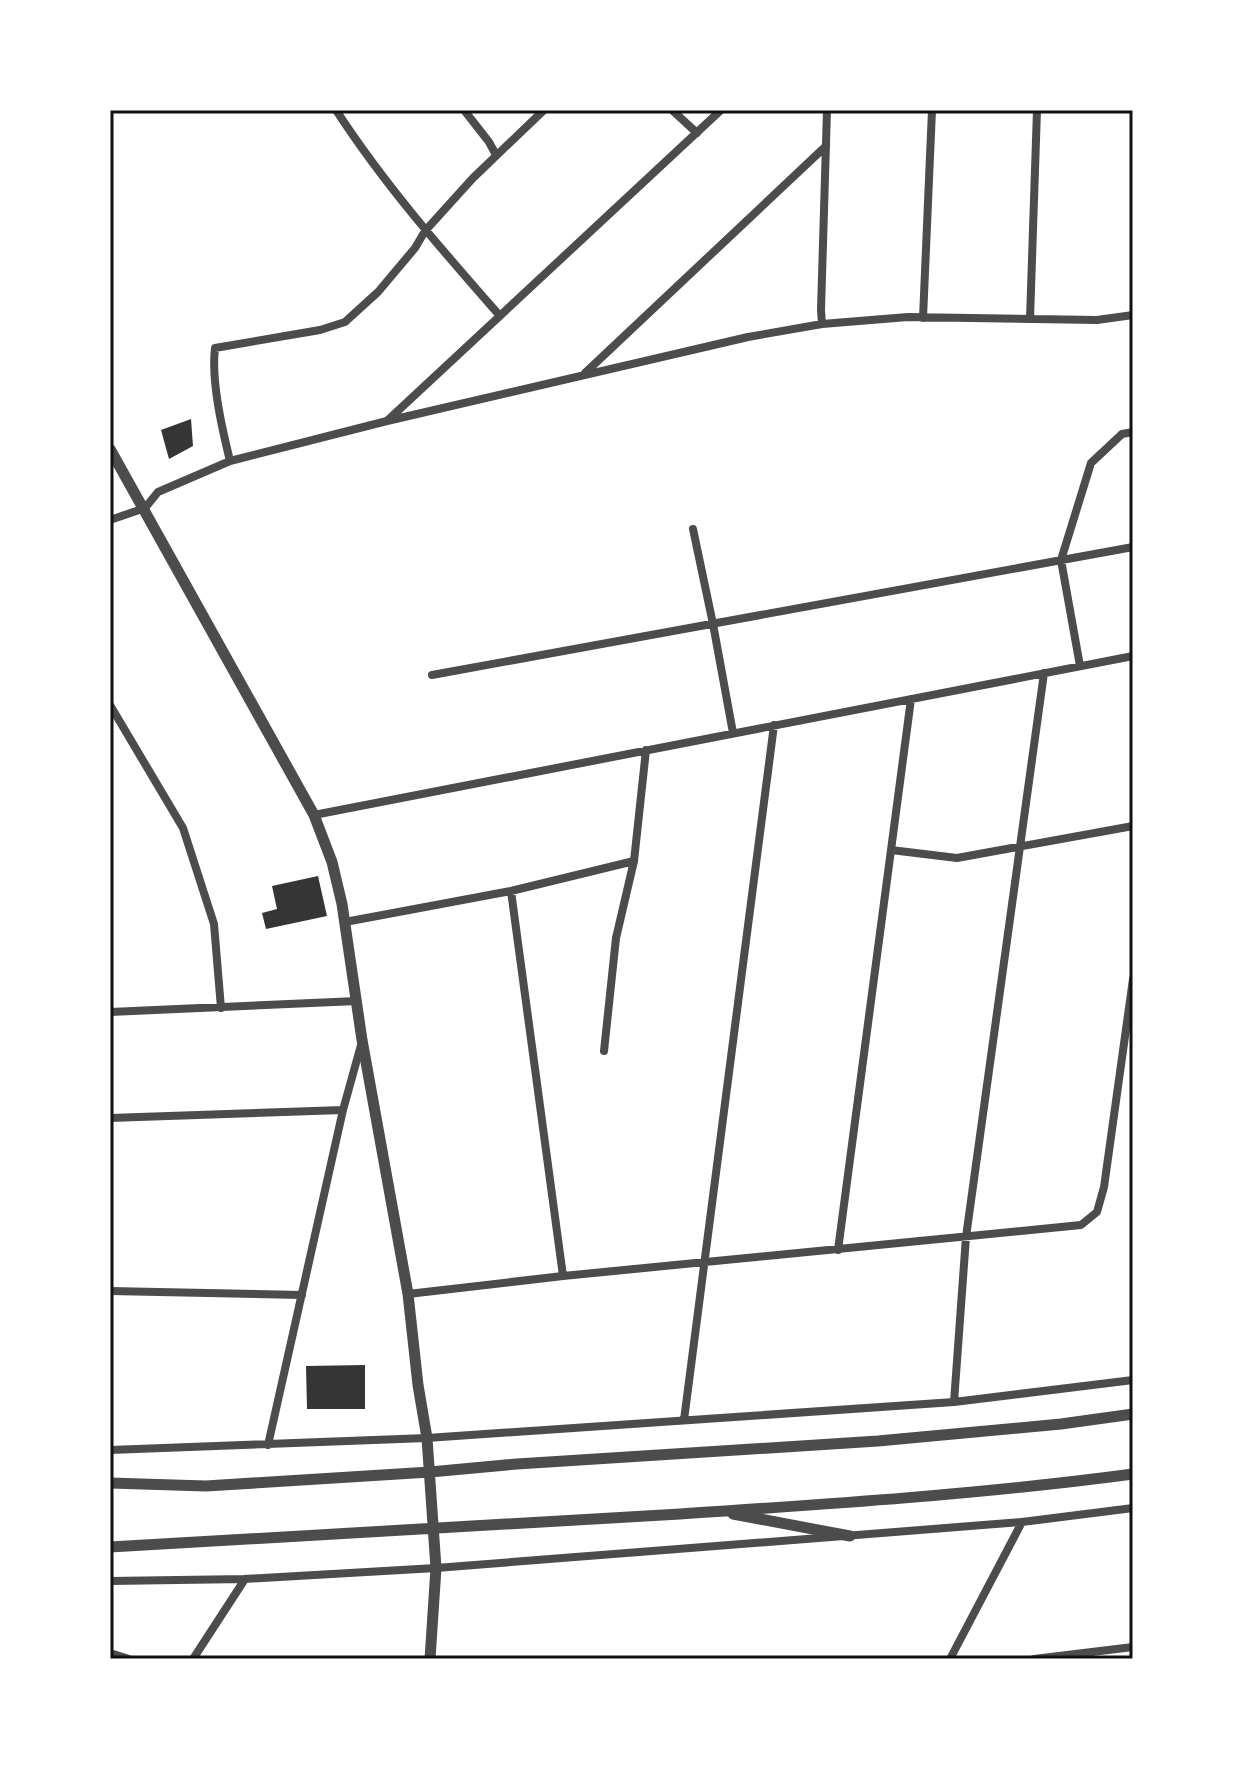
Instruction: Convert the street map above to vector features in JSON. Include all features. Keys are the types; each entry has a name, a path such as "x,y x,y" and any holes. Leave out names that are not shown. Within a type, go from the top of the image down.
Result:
{"street":[{"path":"336,110 362,150 425,231 500,316"},
{"path":"464,110 496,155"},
{"path":"230,461 213,363 215,348 320,330 345,322 378,292 415,248 425,231 473,178 544,110"},
{"path":"672,110 697,133"},
{"path":"387,421 721,110"},
{"path":"822,324 827,110"},
{"path":"923,318 932,110"},
{"path":"1030,319 1037,110"},
{"path":"584,375 826,146"},
{"path":"110,520 145,508 158,492 230,461 748,337 822,324 908,317 1097,320 1133,315"},
{"path":"1080,666 1061,560 1091,463 1122,434 1133,432"},
{"path":"110,449 314,815 332,862 345,922 362,1040 408,1294 427,1438 436,1568 430,1659"},
{"path":"693,529 733,733"},
{"path":"432,675 1133,547"},
{"path":"314,815 1133,656"},
{"path":"954,1402 966,1237 1044,673"},
{"path":"838,1250 911,699"},
{"path":"110,705 183,828 214,924 221,1008"},
{"path":"684,1420 774,725"},
{"path":"604,1051 616,938 634,861 646,750"},
{"path":"891,850 957,858 1133,826"},
{"path":"345,922 511,891 634,861"},
{"path":"511,891 563,1276"},
{"path":"408,1294 1081,1225 1097,1212 1104,1187 1133,979"},
{"path":"110,1012 357,1001"},
{"path":"268,1445 343,1110 362,1040"},
{"path":"110,1118 343,1110"},
{"path":"110,1291 302,1295"},
{"path":"110,1450 427,1438 954,1402 1133,1380"},
{"path":"110,1483 206,1486 430,1472 878,1441 1133,1414"},
{"path":"110,1547 829,1504 1133,1474"},
{"path":"110,1581 245,1579 436,1568 1022,1522 1133,1508"},
{"path":"717,1511 850,1536"},
{"path":"950,1659 1022,1522"},
{"path":"193,1659 245,1579"},
{"path":"1034,1659 1133,1647"},
{"path":"110,1653 129,1659"}],"building":[{"path":"191,419 193,446 169,459 161,430"},
{"path":"318,876 327,916 266,929 262,913 277,909 272,886"},
{"path":"365,1365 365,1409 307,1409 306,1366"}]}
